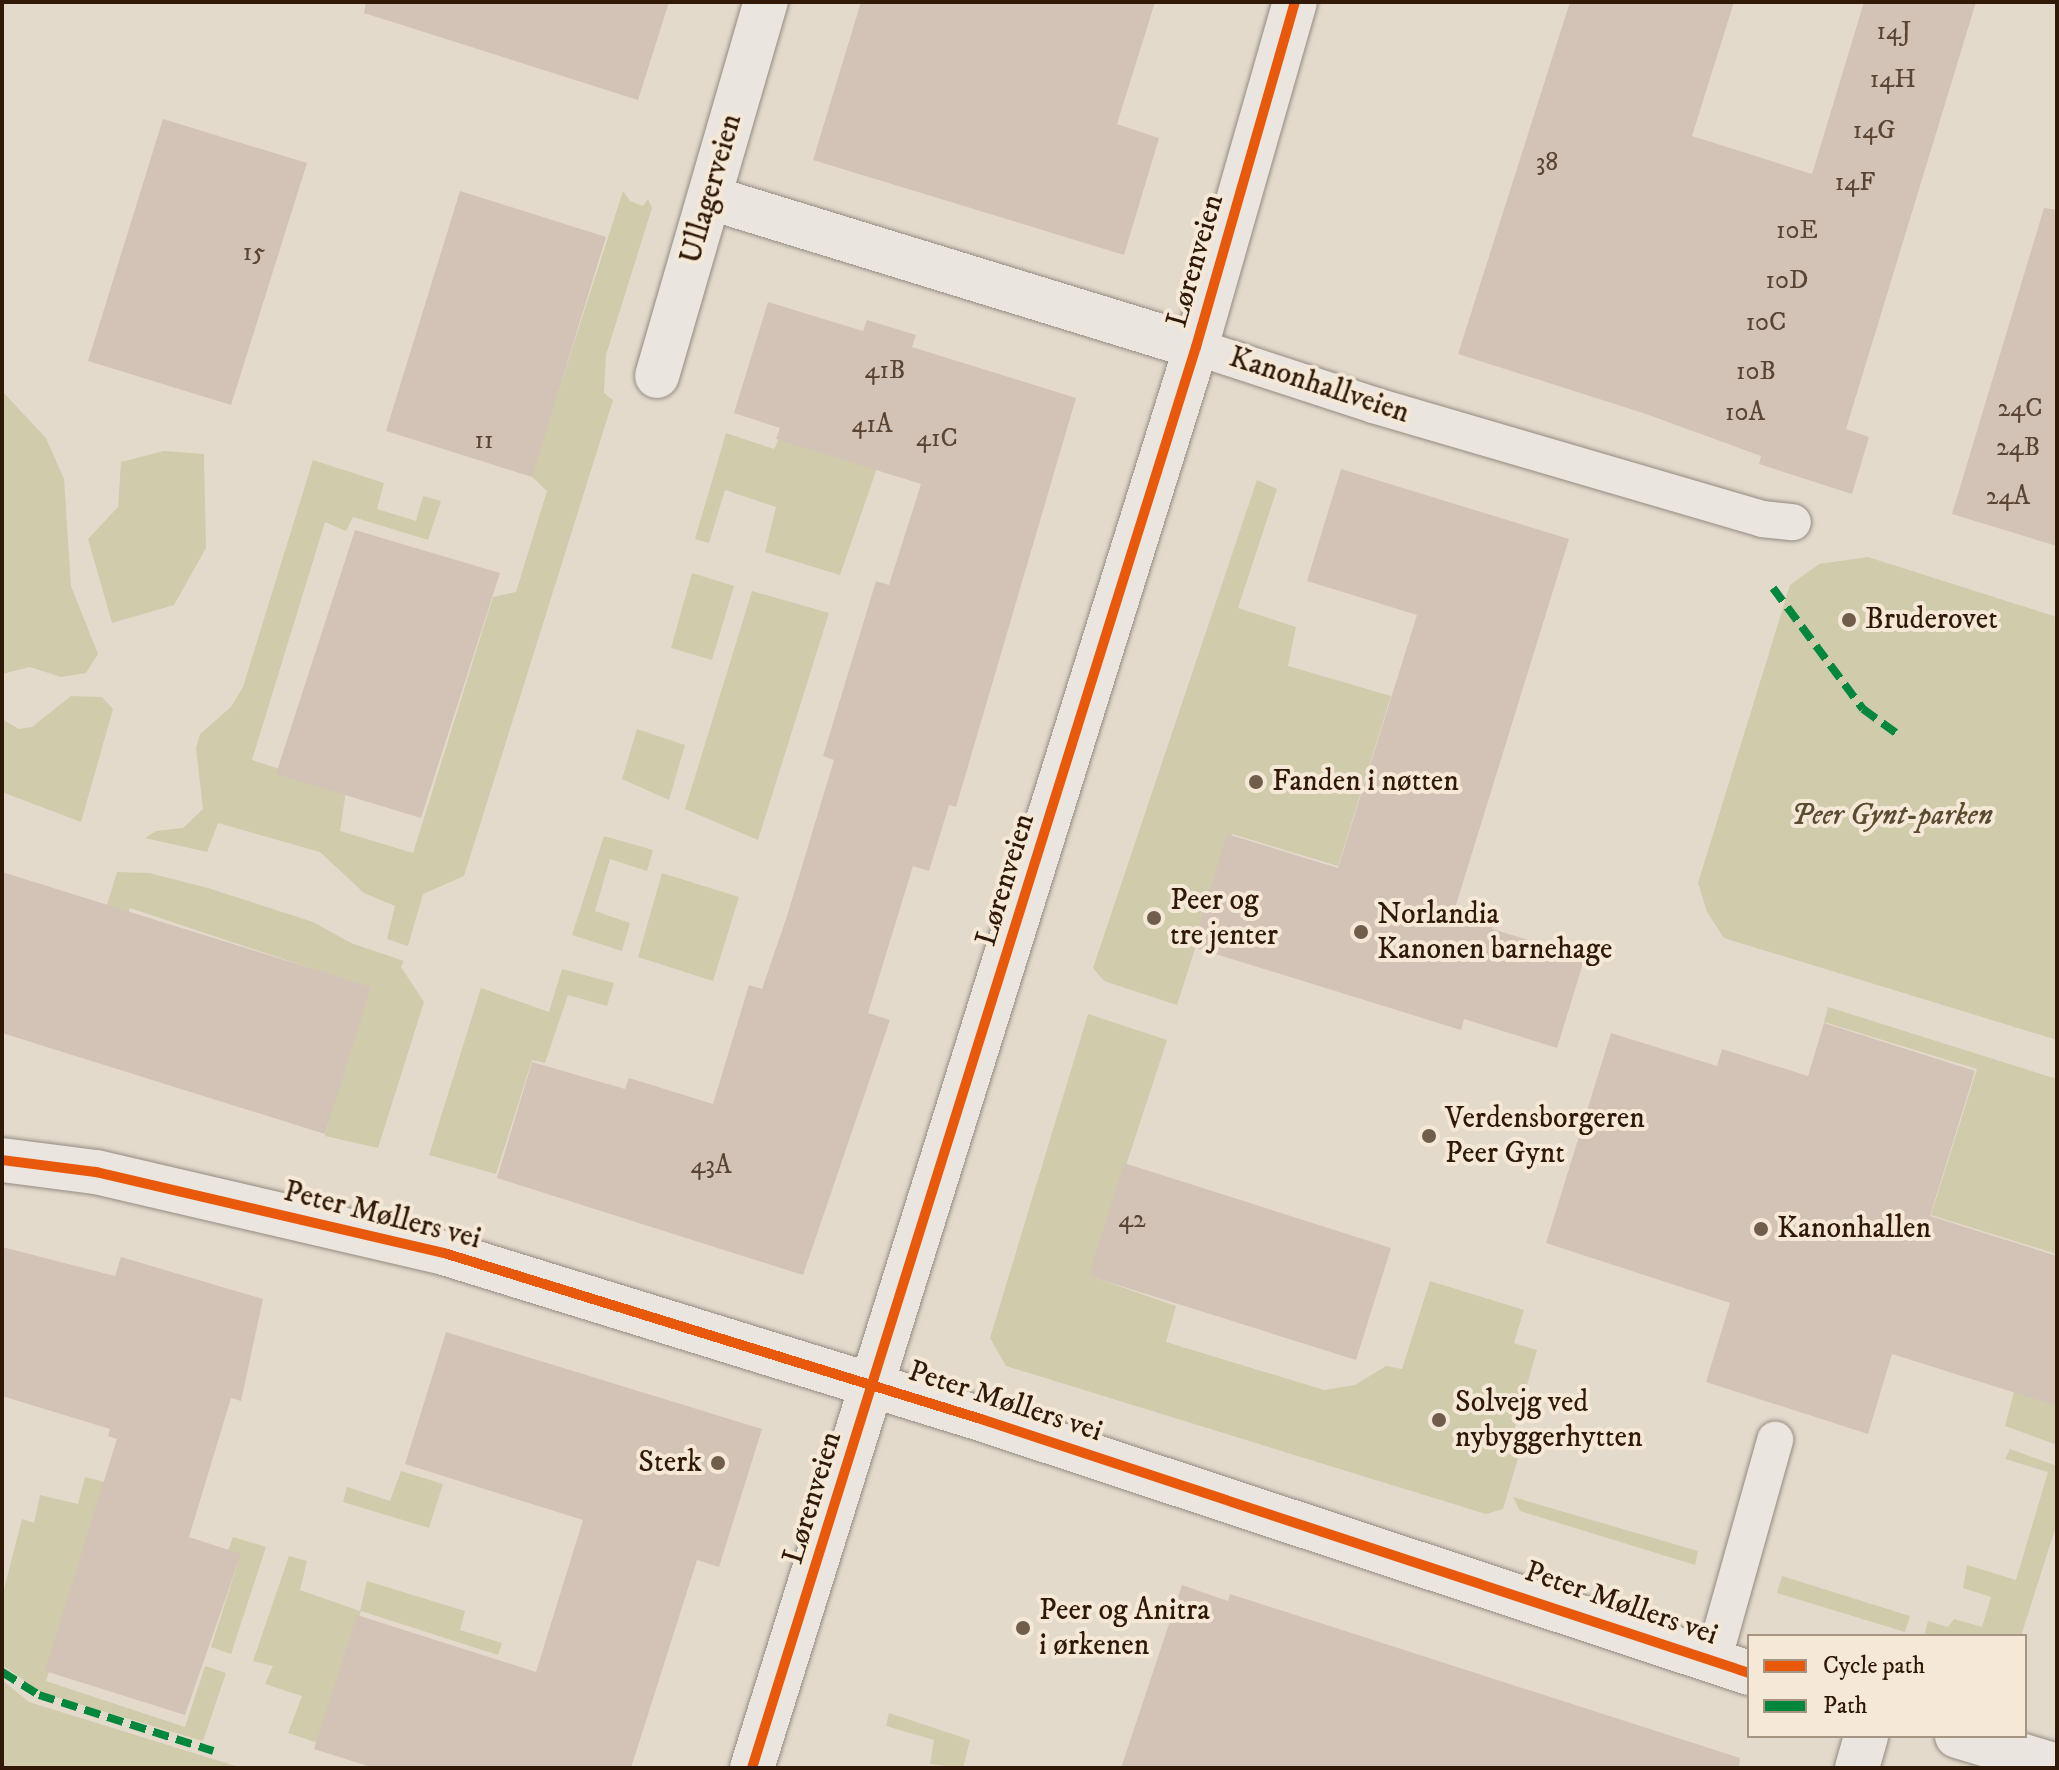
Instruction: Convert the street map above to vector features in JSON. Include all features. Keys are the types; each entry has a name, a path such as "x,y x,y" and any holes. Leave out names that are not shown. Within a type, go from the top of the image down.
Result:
{"street":[{"name":"Ullagerveien","path":"657,376 766,2"},
{"name":"Lørenveien","path":"752,1768 1196,347 1295,2"},
{"name":"Kanonhallveien","path":"711,198 1196,347"},
{"name":"Peter Møllers vei","path":"2,1160 96,1172 444,1253 872,1385 1731,1667"},
{"path":"1857,1768 1865,1738"},
{"path":"1964,1738 2057,1766"}],"lane":[{"name":"Kanonhallveien","path":"1196,347 1373,405 1762,519 1793,522"},
{"path":"1731,1667 1775,1440"}],"green space":[{"path":"623,191 630,201 643,206 648,199 652,208 606,355 604,393 613,400 464,876 423,894 408,946 387,939 395,906 364,893 320,852 218,823 207,852 145,838 156,831 183,828 203,809 196,748 200,734 231,707 243,687 313,460 384,483 377,509 416,521 423,496 441,501 428,540 353,517 346,531 325,522 252,760 346,791 340,831 413,853 493,597 516,592 547,491 531,476"},
{"path":"2,391 46,438 64,479 71,586 98,654 86,673 61,677 30,667 2,674"},
{"path":"726,433 774,449 779,439 877,468 840,575 765,552 776,507 725,490 709,543 695,539"},
{"path":"164,451 204,454 206,548 174,605 112,623 88,539 118,507 121,462"},
{"path":"1257,480 1277,489 1238,608 1296,627 1288,666 1391,696 1338,866 1232,834 1177,1005 1104,981 1093,968"},
{"name":"Peer Gynt-parken","path":"1868,557 2057,617 2057,1040 1724,938 1707,912 1698,883 1790,585 1819,564"},
{"path":"692,573 734,586 712,660 671,648"},
{"path":"752,591 829,613 758,840 685,809"},
{"path":"71,696 102,697 113,709 81,822 2,792 2,719 19,729 32,727"},
{"path":"637,729 685,745 669,800 622,779"},
{"path":"604,836 653,850 647,871 610,859 595,911 630,923 622,951 572,935"},
{"path":"117,872 149,873 208,888 313,922 351,943 404,961 401,967 424,1002 378,1148 325,1136 364,986 130,908 84,1058 62,1052"},
{"path":"662,873 739,897 713,981 638,957"},
{"path":"562,969 614,983 607,1006 568,995 545,1063 532,1060 496,1174 429,1155 481,988 549,1012"},
{"path":"1828,1007 2057,1079 2057,1254 1931,1215 1977,1069 1824,1022"},
{"path":"1088,1014 1167,1040 1090,1276 1176,1306 1166,1342 1324,1390 1355,1385 1386,1366 1402,1369 1430,1281 1524,1310 1514,1343 1537,1350 1509,1448 1520,1452 1503,1509 1486,1514 1006,1366 990,1338"},
{"path":"2015,1388 2057,1402 2057,1445 2005,1426"},
{"path":"2010,1449 2057,1466 2057,1523 2022,1634 1925,1634 1928,1621 1948,1627 1954,1619 1982,1627 1991,1597 1963,1588 1967,1565 2016,1580 2048,1472 2005,1459"},
{"path":"401,1471 443,1484 429,1528 343,1502 347,1487 390,1501"},
{"path":"85,1477 179,1502 97,1521 46,1681 185,1727 205,1666 226,1673 203,1741 42,1693 2,1665 2,1597 22,1519 34,1523 40,1495 78,1504"},
{"path":"1513,1497 1698,1551 1695,1565 1520,1511"},
{"path":"233,1537 266,1547 231,1654 211,1647 237,1566 224,1562"},
{"path":"289,1556 307,1561 300,1590 360,1611 367,1581 465,1611 460,1630 502,1643 498,1655 361,1611 318,1743 288,1733 302,1696 265,1684 273,1666 253,1661"},
{"path":"1782,1576 1910,1616 1905,1632 1777,1593"},
{"path":"2,1680 29,1702 242,1768 2,1768"},
{"path":"889,1713 970,1740 963,1768 930,1764 934,1740 886,1726"}],"building":[{"path":"366,2 669,2 638,100 364,13"},
{"path":"861,2 1155,2 1117,124 1159,138 1124,255 813,160"},
{"path":"1570,2 1734,2 1692,136 1812,174 1864,2 1976,2 1846,429 1869,437 1852,494 1759,464 1761,456 1646,414 1458,354"},
{"path":"163,119 307,163 231,405 88,361"},
{"path":"460,191 606,237 532,477 386,431"},
{"path":"2044,208 2057,210 2057,546 1952,514"},
{"path":"768,302 863,331 867,320 916,335 912,347 1076,398 956,807 949,805 929,871 913,866 868,1013 890,1020 803,1275 497,1178 532,1062 625,1089 629,1078 713,1104 749,985 762,989 787,916 834,760 823,756 876,581 889,585 921,484 776,439 780,428 734,413"},
{"path":"1341,469 1569,539 1456,905 1496,918 1492,929 1585,957 1557,1048 1464,1019 1461,1030 1193,947 1227,834 1338,868 1417,615 1307,581"},
{"path":"355,530 500,573 421,818 276,774"},
{"path":"2,872 371,987 325,1134 2,1033"},
{"name":"Kanonhallen","path":"1824,1023 1975,1071 1930,1216 2057,1256 2057,1406 1892,1354 1868,1434 1706,1382 1730,1303 1546,1243 1611,1033 1717,1066 1722,1049 1808,1076"},
{"path":"1124,1163 1391,1248 1356,1360 1089,1276"},
{"path":"2,1247 115,1276 121,1257 263,1299 241,1401 231,1398 189,1537 241,1554 185,1715 45,1671 117,1439 108,1436 110,1429 2,1396"},
{"path":"446,1332 762,1429 719,1567 697,1560 631,1768 374,1768 314,1749 357,1615 536,1672 583,1520 405,1464"},
{"path":"1182,1585 1228,1601 1230,1594 1740,1758 1739,1768 1121,1768"}],"marked path":[{"path":"1773,588 1863,709 1900,736"},
{"path":"2,1672 39,1695 213,1751"}],"cycle path":[{"path":"752,1768 1196,347 1295,2"},
{"path":"2,1160 96,1172 444,1253 981,1419 1747,1672"}],"place":[{"name":"Bruderovet","path":"1849,620"},
{"name":"Fanden i nøtten","path":"1256,782"},
{"name":"Peer og tre jenter","path":"1154,918"},
{"name":"Norlandia Kanonen barnehage","path":"1361,932"},
{"name":"Verdensborgeren Peer Gynt","path":"1429,1136"},
{"name":"Kanonhallen","path":"1761,1229"},
{"name":"Solvejg ved nybyggerhytten","path":"1439,1420"},
{"name":"Sterk","path":"718,1463"},
{"name":"Peer og Anitra i ørkenen","path":"1023,1628"}]}
